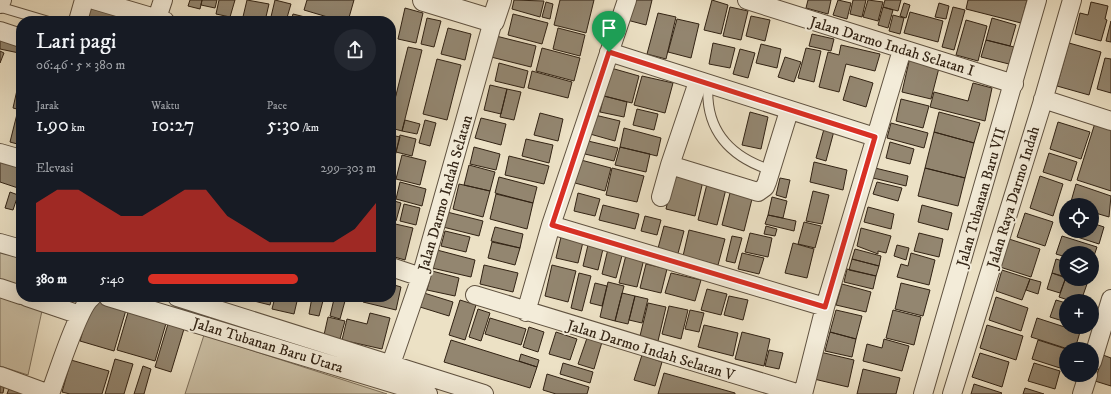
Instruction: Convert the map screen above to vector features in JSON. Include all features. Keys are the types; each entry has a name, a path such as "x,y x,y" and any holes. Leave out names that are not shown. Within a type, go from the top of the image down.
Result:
{"street":[{"path":"0,4 2,0"},
{"path":"79,16 84,0"},
{"path":"94,0 146,16"},
{"path":"160,16 163,0"},
{"path":"424,0 493,21 500,0"},
{"path":"526,312 552,225 627,0"},
{"name":"Jalan Darmo Indah Selatan I","path":"747,0 1014,84"},
{"name":"Jalan Tubanan Baru VII","path":"923,394 1014,84 1037,0"},
{"name":"Jalan Raya Darmo Indah","path":"952,394 1072,0"},
{"name":"Jalan Darmo Indah Selatan","path":"391,364 421,277 493,21"},
{"path":"0,31 16,36"},
{"path":"803,394 825,307 902,50"},
{"path":"609,52 789,111 875,137"},
{"path":"661,197 670,165 703,83"},
{"path":"1043,99 1111,120"},
{"path":"670,165 758,192 765,187 789,111"},
{"path":"0,153 16,158"},
{"path":"552,225 825,307"},
{"path":"0,243 16,248"},
{"path":"396,269 421,277"},
{"path":"0,288 16,293"},
{"name":"Jalan Darmo Indah Selatan V","path":"475,295 526,312 800,394"},
{"path":"1100,355 1111,299"},
{"path":"42,302 80,315"},
{"path":"0,376 49,394 80,315 87,302"},
{"name":"Jalan Tubanan Baru Utara","path":"124,302 428,394"},
{"path":"193,302 484,394"},
{"path":"1082,394 1086,382"}],"lane":[{"path":"0,7 30,16"},
{"path":"703,83 707,100 719,134 732,150 742,158 756,166 771,170"}],"shaded area":[{"path":"0,244 16,249 16,302 44,302 28,375 0,366"},
{"path":"204,335 387,394 185,394"}],"building":[{"path":"190,0 202,0 200,9 188,6"},
{"path":"202,0 217,0 215,8 201,5"},
{"path":"219,0 235,0 230,16 216,14"},
{"path":"247,0 269,4 266,16 243,16"},
{"path":"275,0 291,4 287,16 271,16"},
{"path":"307,0 354,0 349,16 324,16 304,10"},
{"path":"514,0 544,1 540,17 512,9"},
{"path":"560,0 594,0 586,33 554,25"},
{"path":"632,0 652,0 646,25 627,20"},
{"path":"712,0 728,5 721,34 704,30"},
{"path":"808,0 831,0 828,14 806,8"},
{"path":"838,0 851,3 847,19 833,15"},
{"path":"853,0 866,0 862,17 850,14"},
{"path":"868,0 883,2 878,21 863,17"},
{"path":"885,0 901,0 898,11 883,7"},
{"path":"968,0 1027,0 1021,23 966,9"},
{"path":"89,2 121,13 120,16 84,16"},
{"path":"546,2 553,4 550,19 542,17"},
{"path":"1091,2 1108,6 1105,19 1107,20 1101,41 1075,34 1080,13 1088,15"},
{"path":"904,3 910,5 906,18 900,16"},
{"path":"939,3 949,6 946,19 935,17"},
{"path":"730,7 748,11 741,40 723,36"},
{"path":"883,7 893,10 888,28 878,25"},
{"path":"953,7 965,10 954,50 942,47"},
{"path":"405,8 423,13 416,43 398,39"},
{"path":"910,12 943,21 938,42 904,33"},
{"path":"658,13 676,17 666,59 647,54"},
{"path":"513,14 548,23 542,44 508,35"},
{"path":"893,15 904,18 900,34 889,31"},
{"path":"751,16 770,20 765,41 746,36"},
{"path":"427,18 441,21 434,47 421,44"},
{"path":"992,18 1016,25 1010,46 986,40"},
{"path":"677,19 699,24 691,58 668,52"},
{"path":"966,20 987,26 978,61 956,55"},
{"path":"1111,21 1111,42 1106,41"},
{"path":"448,28 471,34 465,60 441,54"},
{"path":"558,28 585,35 580,56 553,49"},
{"path":"812,34 834,39 831,51 809,46"},
{"path":"0,35 16,41 16,52 0,49"},
{"path":"496,36 536,46 531,67 491,57"},
{"path":"986,40 1014,47 1009,64 981,57"},
{"path":"713,43 735,48 730,68 709,64"},
{"path":"1069,43 1101,52 1089,95 1057,86"},
{"path":"761,44 781,49 777,68 756,63"},
{"path":"841,45 880,54 875,71 846,64 839,92 819,87 828,52 839,55"},
{"path":"408,47 422,50 402,131 396,129 396,95"},
{"path":"542,48 580,58 574,81 536,71"},
{"path":"806,48 821,51 814,82 798,78"},
{"path":"740,49 755,53 748,78 733,74"},
{"path":"0,51 4,53 0,63"},
{"path":"785,57 801,62 794,82 778,77"},
{"path":"910,57 940,64 931,99 902,92"},
{"path":"1105,58 1111,59 1111,93 1097,89"},
{"path":"437,59 461,65 447,120 423,114"},
{"path":"499,63 528,71 524,88 495,81"},
{"path":"611,68 639,76 632,103 604,96"},
{"path":"532,71 572,82 568,98 528,88"},
{"path":"642,76 673,83 665,113 634,105"},
{"path":"850,76 873,83 866,107 843,100"},
{"path":"973,83 992,88 985,121 930,107 934,92 968,101"},
{"path":"490,85 507,89 501,114 484,110"},
{"path":"507,89 521,92 514,120 500,117"},
{"path":"16,94 16,109 13,108"},
{"path":"604,96 627,102 624,117 600,112"},
{"path":"901,99 929,106 923,128 896,121"},
{"path":"637,109 658,114 654,130 633,125"},
{"path":"750,112 768,117 761,149 742,145"},
{"path":"939,112 980,123 974,143 934,132"},
{"path":"540,113 563,119 558,141 534,135"},
{"path":"595,115 620,121 615,141 590,134"},
{"path":"16,118 16,144 10,142"},
{"path":"481,118 506,124 501,145 475,138"},
{"path":"405,120 420,124 417,134 402,131"},
{"path":"425,120 436,123 430,146 419,143"},
{"path":"1058,122 1090,132 1081,159 1050,149"},
{"path":"891,123 928,133 924,148 887,138"},
{"path":"1095,123 1111,128 1111,191 1077,180"},
{"path":"624,128 661,138 657,156 620,147"},
{"path":"824,129 834,131 826,161 816,158"},
{"path":"934,132 974,143 965,178 925,168"},
{"path":"400,135 416,139 412,156 396,152"},
{"path":"396,136 400,137 396,152"},
{"path":"526,139 553,145 549,163 522,156"},
{"path":"588,141 618,148 614,161 585,154"},
{"path":"890,142 914,149 910,164 886,158"},
{"path":"474,147 500,154 496,170 470,164"},
{"path":"620,147 650,154 646,172 615,165"},
{"path":"1049,153 1077,162 1071,181 1043,172"},
{"path":"402,155 426,161 420,185 396,179"},
{"path":"509,156 549,166 544,184 505,175"},
{"path":"581,160 611,168 605,191 575,183"},
{"path":"0,161 16,166 16,187 0,182"},
{"path":"814,162 847,170 843,190 810,182"},
{"path":"469,165 495,172 490,191 464,185"},
{"path":"612,168 644,176 637,202 606,195"},
{"path":"875,168 908,176 906,186 873,178"},
{"path":"925,168 965,178 958,206 918,196"},
{"path":"674,174 703,181 695,216 666,209"},
{"path":"1040,176 1063,184 1053,216 1030,208"},
{"path":"499,177 537,187 533,203 495,193"},
{"path":"780,178 790,180 786,198 776,195"},
{"path":"400,182 426,189 422,206 396,199"},
{"path":"877,182 902,188 898,201 873,194"},
{"path":"459,184 490,191 483,217 453,209"},
{"path":"707,184 726,189 717,225 698,220"},
{"path":"1076,184 1111,196 1109,217 1099,214 1099,198 1072,198"},
{"path":"813,191 829,195 822,224 806,221"},
{"path":"10,192 16,194 16,201 13,210 5,208"},
{"path":"578,193 600,199 595,216 574,211"},
{"path":"730,193 752,199 744,231 722,225"},
{"path":"496,194 533,203 527,229 490,219"},
{"path":"772,197 787,201 783,218 768,215"},
{"path":"396,202 401,203 396,221"},
{"path":"404,204 420,208 416,225 400,221"},
{"path":"603,205 639,214 635,229 599,220"},
{"path":"922,205 952,213 948,230 918,222"},
{"path":"868,207 894,214 891,229 864,222"},
{"path":"447,212 483,221 479,236 443,227"},
{"path":"1025,213 1053,222 1045,246 1017,237"},
{"path":"768,215 796,221 794,231 765,224"},
{"path":"645,216 661,220 657,235 641,231"},
{"path":"804,222 821,226 815,248 798,244"},
{"path":"396,224 413,228 405,260 396,257"},
{"path":"1099,225 1104,227 1099,244 1080,238 1099,238"},
{"path":"664,226 684,231 677,257 657,252"},
{"path":"766,226 777,229 775,236 764,234"},
{"path":"495,227 523,234 520,248 491,241"},
{"path":"861,228 891,236 886,253 878,251 878,254 857,246"},
{"path":"689,230 725,239 718,265 683,256"},
{"path":"445,231 470,237 466,252 441,246"},
{"path":"750,233 772,238 768,257 745,252"},
{"path":"919,233 943,239 939,257 914,251"},
{"path":"732,236 742,238 735,263 726,261"},
{"path":"561,237 583,242 578,263 556,258"},
{"path":"1061,238 1068,238 1094,246 1059,246 1059,255 1056,254"},
{"path":"1009,239 1040,249 1031,277 1000,267"},
{"path":"492,242 520,248 515,265 488,258"},
{"path":"793,243 814,249 807,278 785,273"},
{"path":"588,245 603,249 598,270 583,266"},
{"path":"897,245 909,248 906,260 894,256"},
{"path":"608,249 623,252 616,278 602,274"},
{"path":"855,249 881,256 879,266 852,259"},
{"path":"437,250 475,260 471,277 432,268"},
{"path":"742,253 764,258 759,274 738,269"},
{"path":"911,253 935,260 929,285 897,277 901,264 908,266"},
{"path":"626,255 644,259 637,287 619,283"},
{"path":"852,259 879,266 876,276 849,270"},
{"path":"1056,259 1059,260 1059,276 1052,273"},
{"path":"646,264 667,269 661,293 640,288"},
{"path":"484,265 518,273 513,292 480,284"},
{"path":"552,265 576,271 568,302 545,296"},
{"path":"847,269 876,276 873,289 844,282"},
{"path":"1002,270 1030,279 1022,300 996,291"},
{"path":"432,271 459,278 455,296 427,290"},
{"path":"579,273 591,276 582,311 571,308"},
{"path":"671,273 701,280 695,301 665,293"},
{"path":"1052,273 1059,275 1059,286 1063,286 1060,293 1047,289"},
{"path":"1030,279 1041,282 1038,294 1026,290"},
{"path":"608,282 624,286 615,321 600,317"},
{"path":"595,283 607,286 602,306 590,303"},
{"path":"901,283 930,290 923,316 895,309"},
{"path":"842,284 871,292 866,312 836,305"},
{"path":"396,286 401,287 396,310 363,302 396,302"},
{"path":"1063,286 1086,286 1083,294 1060,294"},
{"path":"707,289 727,294 721,315 701,310"},
{"path":"424,293 453,302 449,316 420,307"},
{"path":"622,293 635,296 628,324 615,321"},
{"path":"635,296 648,299 642,323 629,320"},
{"path":"729,296 748,300 743,320 724,315"},
{"path":"996,297 1028,308 1021,331 989,320"},
{"path":"460,300 476,305 465,340 449,335"},
{"path":"1056,300 1059,301 1059,320 1050,317"},
{"path":"91,302 99,302 126,310 114,351 80,341"},
{"path":"258,302 271,302 270,305"},
{"path":"274,302 297,302 294,314 272,309"},
{"path":"311,302 323,302 319,316 309,314"},
{"path":"333,302 345,302 340,319 330,316"},
{"path":"648,303 666,307 658,341 640,336"},
{"path":"669,306 688,310 681,339 662,334"},
{"path":"129,309 167,320 155,361 117,350"},
{"path":"478,309 490,313 481,341 469,337"},
{"path":"690,310 704,313 699,332 685,329"},
{"path":"836,310 862,316 856,339 830,332"},
{"path":"893,310 921,317 914,345 886,338"},
{"path":"370,313 390,318 382,349 342,340 347,319 367,324"},
{"path":"328,317 345,321 340,339 324,335"},
{"path":"490,318 526,329 521,345 485,334"},
{"path":"1037,318 1059,325 1059,334 1079,334 1077,342 1059,342 1059,346 1031,337"},
{"path":"168,324 184,329 171,372 155,367"},
{"path":"704,325 738,333 733,356 698,347"},
{"path":"987,325 1023,336 1016,360 980,348"},
{"path":"529,327 544,332 538,352 523,347"},
{"path":"556,332 577,339 570,360 549,354"},
{"path":"742,332 770,339 764,366 735,359"},
{"path":"830,332 856,339 852,357 825,351"},
{"path":"587,338 602,342 594,369 578,364"},
{"path":"884,339 909,346 902,371 863,361 867,344 882,348"},
{"path":"451,340 537,367 530,388 444,362"},
{"path":"1038,340 1059,347 1059,368 1032,359"},
{"path":"769,350 783,353 779,369 765,366"},
{"path":"820,352 854,360 848,387 814,379"},
{"path":"980,353 1009,362 1002,387 972,377"},
{"path":"521,354 539,360 537,367 519,361"},
{"path":"642,355 662,362 655,386 634,380"},
{"path":"1103,355 1111,358 1111,386 1098,382 1099,368"},
{"path":"115,359 133,364 124,394 105,394"},
{"path":"71,360 109,371 102,394 70,394 62,392"},
{"path":"563,363 593,372 590,383 560,374"},
{"path":"1034,363 1059,371 1055,389 1028,381"},
{"path":"143,366 151,369 144,394 134,394"},
{"path":"863,369 900,378 896,394 857,394"},
{"path":"664,373 735,393 735,394 658,394"},
{"path":"547,374 589,387 587,394 556,394 543,390"},
{"path":"0,381 5,382 3,393 0,393"},
{"path":"11,383 36,394 7,394"},
{"path":"974,384 1002,393 971,394"},
{"path":"1025,388 1044,394 1023,394"}],"route":[{"path":"609,52 789,111 875,137 825,307 552,225 609,52"}]}
